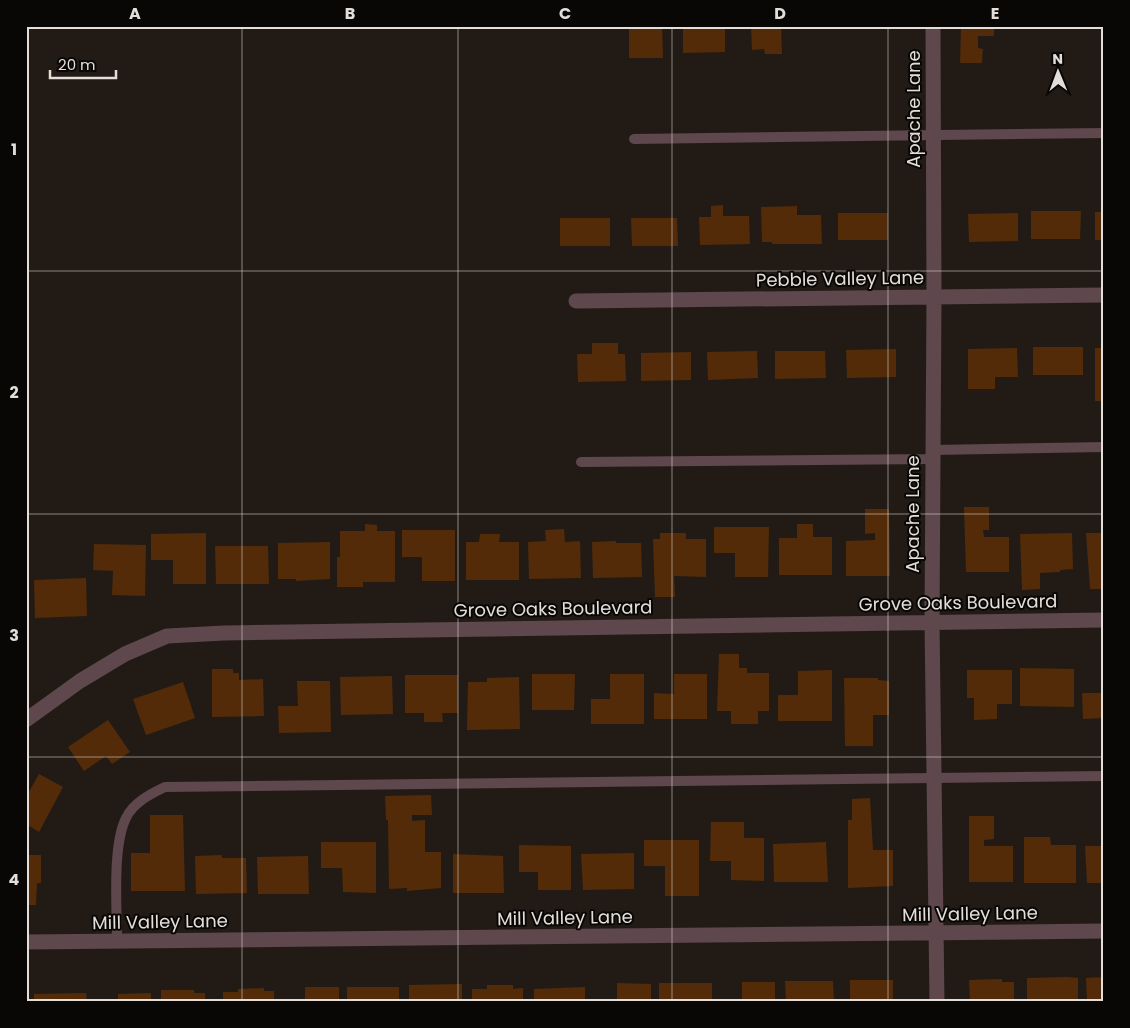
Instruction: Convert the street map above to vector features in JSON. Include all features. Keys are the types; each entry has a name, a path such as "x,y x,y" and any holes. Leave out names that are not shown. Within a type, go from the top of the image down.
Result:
{"street":[{"name":"Apache Lane","path":"933,26 932,622 937,1002"},
{"name":"Pebble Valley Lane","path":"576,301 1104,294"},
{"name":"Grove Oaks Boulevard","path":"26,720 80,681 125,654 167,636 224,633 1104,620"},
{"name":"Mill Valley Lane","path":"26,942 1104,931"}],"lane":[{"path":"634,139 1104,133"},
{"path":"581,462 933,454 1104,447"},
{"path":"117,941 119,839 126,817 136,805 164,787 1104,776"}],"building":[{"path":"629,26 662,26 663,58 629,58"},
{"path":"694,26 725,26 725,52 683,53 683,29 694,29"},
{"path":"751,26 781,26 782,54 765,54 764,49 752,50"},
{"path":"961,26 994,26 994,36 978,36 978,48 983,49 982,63 960,63"},
{"path":"723,205 723,216 749,216 750,244 700,245 699,217 711,217 711,206"},
{"path":"797,206 797,215 821,215 822,244 772,244 772,242 762,242 761,207"},
{"path":"1031,211 1081,211 1080,239 1031,239"},
{"path":"1095,212 1104,212 1104,240 1095,240"},
{"path":"838,213 888,213 888,240 838,240"},
{"path":"1018,213 1018,241 969,242 968,214"},
{"path":"560,218 610,218 610,246 560,246"},
{"path":"631,218 677,218 678,246 632,246"},
{"path":"592,343 618,343 618,354 625,354 626,381 578,382 577,354 592,354"},
{"path":"1033,347 1083,347 1083,375 1033,375"},
{"path":"1017,348 1018,377 995,377 995,389 968,389 968,349"},
{"path":"1095,348 1104,348 1104,401 1095,401"},
{"path":"896,349 896,377 847,378 846,350"},
{"path":"757,351 758,378 708,380 707,352"},
{"path":"775,351 825,351 826,378 775,379"},
{"path":"691,352 691,380 641,381 641,353"},
{"path":"964,507 989,507 989,530 983,530 984,537 1009,537 1009,572 966,572"},
{"path":"865,509 889,509 890,576 846,576 846,541 875,540 875,533 865,534"},
{"path":"365,524 377,525 377,531 395,531 395,582 363,582 363,587 337,587 337,557 340,557 340,531 365,531"},
{"path":"797,524 813,524 813,537 832,537 832,575 779,575 779,538 797,538"},
{"path":"714,527 769,527 768,577 735,577 735,553 714,553"},
{"path":"564,529 565,542 580,541 581,578 529,579 528,542 546,541 545,530"},
{"path":"402,530 455,530 455,581 422,581 422,557 402,557"},
{"path":"206,533 206,584 173,584 173,560 151,560 151,534"},
{"path":"660,533 686,533 686,539 706,539 706,577 674,576 675,597 655,597 653,539 660,539"},
{"path":"1072,533 1073,569 1040,573 1040,589 1022,590 1020,534"},
{"path":"1086,533 1104,533 1104,589 1090,589"},
{"path":"480,534 500,534 499,542 519,542 519,580 466,580 466,542 479,542"},
{"path":"616,541 616,543 641,543 642,577 593,578 592,542"},
{"path":"330,542 330,579 296,581 296,579 278,579 278,543"},
{"path":"94,544 146,545 145,596 112,595 113,571 93,570"},
{"path":"215,546 268,546 269,584 216,584"},
{"path":"86,578 87,616 35,618 34,580"},
{"path":"719,654 739,654 739,668 747,668 747,673 769,673 769,711 758,711 758,724 731,724 731,711 717,711"},
{"path":"1020,668 1074,669 1074,707 1020,706"},
{"path":"212,669 233,669 233,673 239,673 239,680 263,679 264,716 212,717"},
{"path":"832,670 832,721 778,721 778,695 798,695 798,671"},
{"path":"967,670 1012,670 1012,704 997,704 997,719 974,720 974,698 967,698"},
{"path":"532,674 575,674 574,710 532,710"},
{"path":"610,674 644,674 644,724 591,724 591,699 610,699"},
{"path":"674,674 707,674 707,719 654,719 654,693 674,694"},
{"path":"405,675 458,675 458,713 442,713 443,722 424,722 424,713 405,713"},
{"path":"392,676 393,714 341,715 340,677"},
{"path":"519,677 520,729 467,730 468,682 487,682 487,678"},
{"path":"844,678 878,678 878,680 889,681 889,715 873,715 873,746 845,746"},
{"path":"297,681 330,681 331,732 279,733 278,706 298,706"},
{"path":"183,682 195,718 146,735 133,699"},
{"path":"1082,693 1104,693 1104,718 1083,719"},
{"path":"108,720 130,752 112,764 106,756 84,771 68,747"},
{"path":"39,774 63,787 39,832 26,824 26,797"},
{"path":"431,795 432,815 412,815 412,821 425,820 425,852 441,852 441,888 407,891 407,888 389,889 388,820 386,820 385,796"},
{"path":"870,798 873,850 893,850 893,886 848,888 848,820 852,820 852,799"},
{"path":"150,815 183,815 185,891 131,891 131,853 150,853"},
{"path":"969,816 994,816 994,839 984,840 984,846 1013,846 1013,882 969,882"},
{"path":"711,822 744,822 744,838 764,838 764,881 731,880 731,861 710,861"},
{"path":"1024,837 1050,837 1051,845 1076,845 1076,883 1024,883"},
{"path":"644,840 699,840 699,896 665,896 665,866 644,866"},
{"path":"321,842 376,842 376,893 343,892 342,868 321,868"},
{"path":"826,842 828,882 774,882 773,844"},
{"path":"519,845 571,846 571,890 538,890 538,872 519,872"},
{"path":"1085,846 1104,846 1104,883 1087,883"},
{"path":"634,853 634,889 583,890 581,854"},
{"path":"453,854 503,856 504,893 453,893"},
{"path":"26,855 41,855 41,883 37,883 36,905 26,905"},
{"path":"222,855 222,858 246,858 247,893 196,894 195,856"},
{"path":"308,856 309,894 258,894 257,857"},
{"path":"1104,977 1104,1002 1087,1002 1086,978"},
{"path":"1027,978 1078,978 1078,1002 1027,1002"},
{"path":"1002,979 1002,982 1014,982 1014,1002 970,1002 969,980"},
{"path":"850,980 893,980 893,1002 850,1002"},
{"path":"785,981 833,981 834,1002 786,1002"},
{"path":"742,982 775,982 775,1002 734,1002 734,1000 742,1000"},
{"path":"617,983 651,984 651,1002 617,1002"},
{"path":"659,983 712,983 712,1002 659,1002"},
{"path":"462,984 462,1002 409,1002 409,985"},
{"path":"487,985 513,985 513,989 523,988 523,1002 472,1002 472,989 487,989"},
{"path":"305,987 339,987 339,1002 305,1002"},
{"path":"347,987 399,987 399,1002 347,1002"},
{"path":"585,987 585,1002 534,1002 534,989"},
{"path":"264,988 264,991 274,991 274,1002 223,1002 223,992 238,992 238,989"},
{"path":"161,990 194,990 194,993 205,993 205,1002 161,1002"},
{"path":"86,993 87,1002 34,1002 34,994"},
{"path":"151,993 151,1002 118,1002 118,994"}]}
